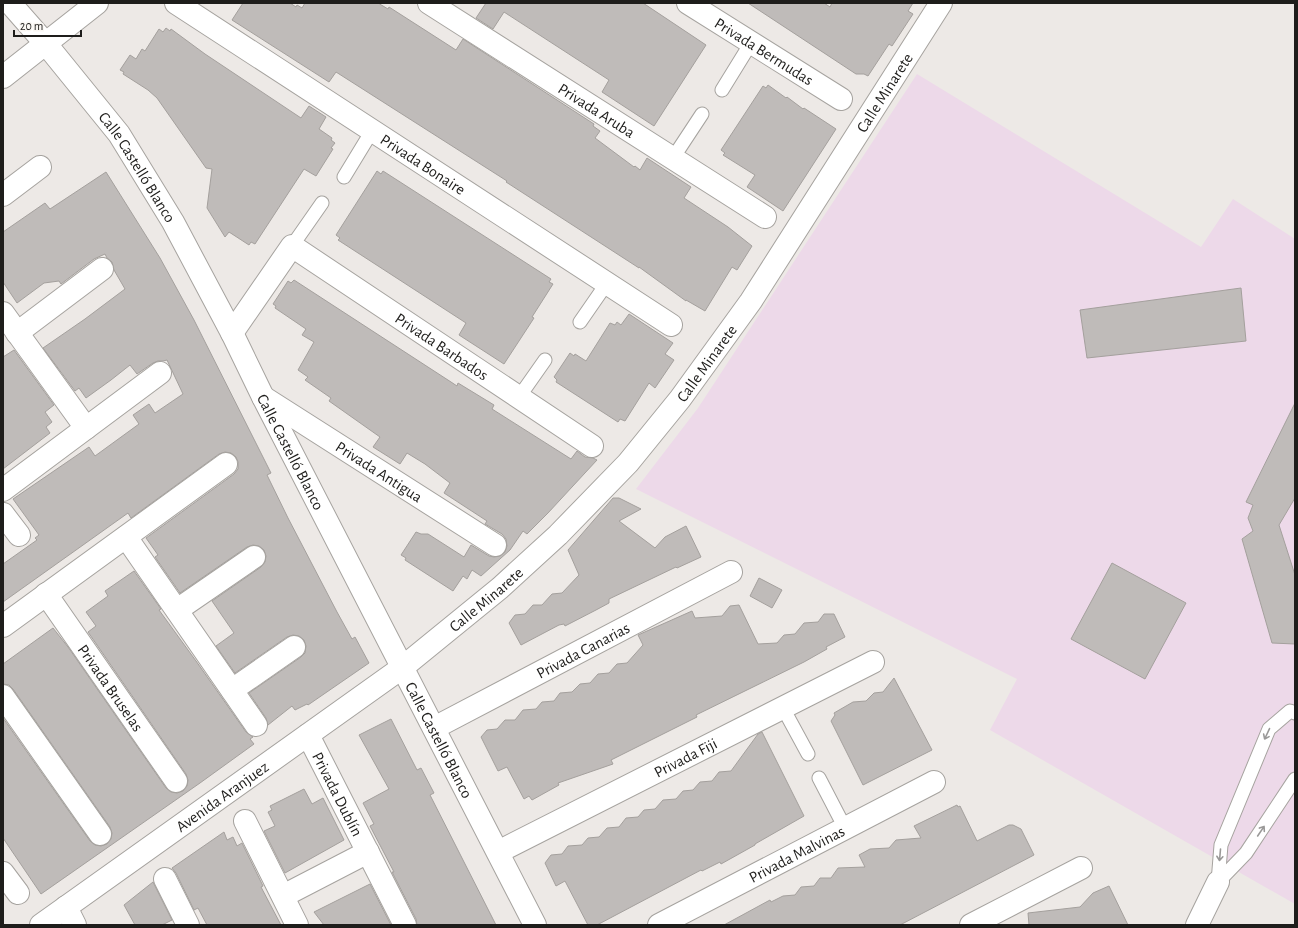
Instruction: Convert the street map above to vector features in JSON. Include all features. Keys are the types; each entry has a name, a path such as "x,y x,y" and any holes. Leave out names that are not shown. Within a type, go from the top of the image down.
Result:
{"street":[{"name":"Calle Castelló Blanco","path":"10,3 46,44 119,134 172,222 232,333 535,925"},
{"path":"3,77 97,3"},
{"name":"Privada Bonaire","path":"176,3 671,325"},
{"name":"Privada Aruba","path":"429,3 765,217"},
{"name":"Privada Bermudas","path":"688,3 841,99"},
{"name":"Calle Minarete","path":"403,667 506,583 558,535 638,451 680,399 751,301 941,3"},
{"path":"3,195 40,167"},
{"path":"232,333 292,246"},
{"name":"Privada Barbados","path":"292,246 592,446"},
{"path":"17,333 102,269"},
{"path":"3,313 86,428"},
{"path":"3,490 160,373"},
{"name":"Privada Antigua","path":"263,396 495,545"},
{"path":"3,626 226,464"},
{"path":"3,514 18,535"},
{"path":"126,536 256,725"},
{"path":"177,610 254,557"},
{"name":"Privada Canarias","path":"434,728 731,572"},
{"name":"Privada Bruselas","path":"46,594 176,782"},
{"path":"232,690 294,647"},
{"name":"Privada Fiji","path":"498,852 873,662"},
{"name":"Avenida Aranjuez","path":"41,925 71,916 308,735 403,667"},
{"path":"3,696 100,834"},
{"name":"Privada Dublín","path":"308,735 405,925"},
{"name":"Privada Malvinas","path":"659,925 934,782"},
{"path":"245,821 297,925"},
{"name":"Privada Dublín","path":"283,896 368,852"},
{"path":"971,925 1081,868"},
{"path":"3,873 18,894"},
{"path":"165,879 188,925"},
{"path":"1197,925 1218,882"}],"lane":[{"path":"722,90 751,43"},
{"path":"673,158 702,114"},
{"path":"344,176 372,131"},
{"path":"292,246 322,203"},
{"path":"580,322 607,283"},
{"path":"519,398 544,360"},
{"path":"783,708 808,754"},
{"path":"1218,882 1221,845 1269,729 1290,711 1295,713"},
{"path":"819,778 846,828"},
{"path":"1218,882 1246,853 1295,779"}],"shaded area":[{"path":"917,74 1201,247 1233,199 1295,239 1295,904 990,730 1017,679 636,489 698,408"}],"building":[{"path":"243,3 290,3 296,7 297,5 302,8 305,3 378,3 388,9 389,7 456,50 463,39 594,124 593,126 600,131 595,138 634,167 635,166 640,170 647,158 691,187 684,198 728,227 752,246 737,270 732,267 705,311 686,301 639,267 336,72 329,82 232,20"},
{"path":"486,3 643,3 706,45 654,126 602,92 609,80 504,12 493,29 476,18"},
{"path":"748,3 824,3 830,7 832,3 913,3 908,11 913,14 892,46 889,44 868,76 864,74 856,74"},
{"path":"166,28 170,31 171,29 205,54 301,118 309,106 326,117 319,129 332,138 331,140 335,143 331,148 333,149 316,176 304,169 255,244 251,242 249,245 229,232 225,237 207,208 212,169 206,168 157,98 148,90 123,74 124,72 120,70 130,55 136,59 142,49 145,51 159,29 163,32"},
{"path":"768,85 836,129 783,211 747,187 755,175 723,155 725,153 721,150 763,86 766,88"},
{"path":"377,171 381,174 383,171 551,279 549,282 553,284 532,317 534,318 504,364 459,335 466,323 338,240 340,238 336,235"},
{"path":"106,172 160,258 194,320 271,473 267,475 288,518 352,639 355,637 369,663 308,705 307,704 295,710 292,706 268,725 266,718 249,693 301,657 305,653 306,646 304,640 299,636 293,635 287,637 235,673 216,646 234,633 212,601 261,567 265,562 266,556 264,550 259,546 253,545 247,547 180,593 155,557 158,555 146,538 234,474 238,469 238,462 236,457 231,453 225,452 219,454 131,518 128,513 3,602 3,564 37,540 35,538 39,535 13,499 89,447 95,456 139,424 133,415 149,404 155,413 183,394 167,360 153,363 137,374 130,365 86,398 79,388 75,391 43,348 125,289 114,270 112,262 105,254 94,259 61,284 59,281 44,283 17,303 3,282 3,232 45,203 50,209"},
{"path":"294,280 457,386 458,383 494,405 492,409 571,459 577,451 585,457 597,460 527,534 523,531 510,550 481,576 472,570 467,579 463,576 453,591 405,560 406,558 401,555 416,532 428,534 464,557 471,545 489,556 500,556 505,552 507,546 506,539 502,534 485,524 487,521 444,493 450,483 425,464 407,453 400,464 373,447 380,437 329,401 331,398 305,380 308,377 298,370 314,342 302,335 306,329 275,308 276,306 273,304 288,281 291,283"},
{"path":"1241,288 1246,341 1087,358 1080,310"},
{"path":"629,314 673,343 665,354 674,360 655,388 649,383 625,421 620,419 618,422 556,382 557,380 554,377 570,353 574,356 575,354 586,361 610,323 615,325 617,322 621,325"},
{"path":"14,350 54,405 45,412 52,422 46,427 50,433 3,469 3,357"},
{"path":"1295,403 1295,498 1279,525 1295,575 1295,644 1272,643 1242,539 1253,531 1248,518 1253,505 1246,502"},
{"path":"613,498 619,498 641,509 619,521 655,548 665,537 686,526 701,557 677,568 676,567 609,599 609,603 596,610 565,626 564,624 559,625 521,645 509,623 515,615 525,614 533,605 542,605 552,594 562,593 579,575 568,550"},
{"path":"1112,563 1186,603 1145,679 1071,639"},
{"path":"134,571 161,609 159,610 246,732 253,737 250,739 254,744 41,894 3,838 3,718 90,841 95,845 101,846 107,844 111,839 112,833 110,827 13,689 9,685 3,684 3,664 53,628 68,647 166,788 171,792 177,793 183,791 187,786 188,780 186,774 88,632 96,626 86,612 108,596 105,591"},
{"path":"759,578 782,590 772,608 750,596"},
{"path":"739,605 758,644 777,643 784,635 795,634 804,623 818,622 824,614 834,614 845,637 826,647 827,649 804,662 696,715 697,717 611,760 613,764 558,783 559,785 532,800 529,796 524,799 507,767 498,771 481,737 487,730 497,729 505,720 515,720 523,710 536,709 542,702 554,701 560,693 572,692 580,684 590,683 598,674 609,673 617,664 627,663 643,645 638,635 692,611 695,618 722,616 730,606"},
{"path":"894,678 932,750 863,785 831,721 835,715 834,713 853,702 866,701 874,693 883,692"},
{"path":"391,719 417,770 421,768 434,793 430,795 496,925 417,925 416,919 392,872 394,872 370,826 374,824 363,803 389,789 359,735"},
{"path":"762,732 804,816 721,864 720,862 702,871 701,870 597,925 588,925 565,881 556,886 545,863 551,855 562,854 568,846 582,845 588,838 599,837 607,828 619,827 626,818 638,817 644,810 655,809 663,800 676,799 683,791 693,790 700,782 712,781 719,772 731,771 758,734"},
{"path":"304,789 312,804 323,798 344,840 285,873 264,831 275,826 268,812 272,810 270,806"},
{"path":"957,805 958,807 960,806 977,841 1009,825 1013,825 1021,829 1034,855 900,925 724,925 770,900 771,902 783,896 795,895 801,887 814,886 820,878 831,878 838,868 865,867 859,855 870,849 889,848 896,840 921,838 914,826"},
{"path":"224,832 227,840 233,837 237,846 242,843 263,886 261,887 281,925 207,925 198,908 194,910 176,873 172,868"},
{"path":"153,882 172,920 162,925 135,925 124,905"},
{"path":"370,884 391,925 324,925 314,912"},
{"path":"1109,886 1128,925 1029,925 1028,913 1080,907 1093,893"}]}
